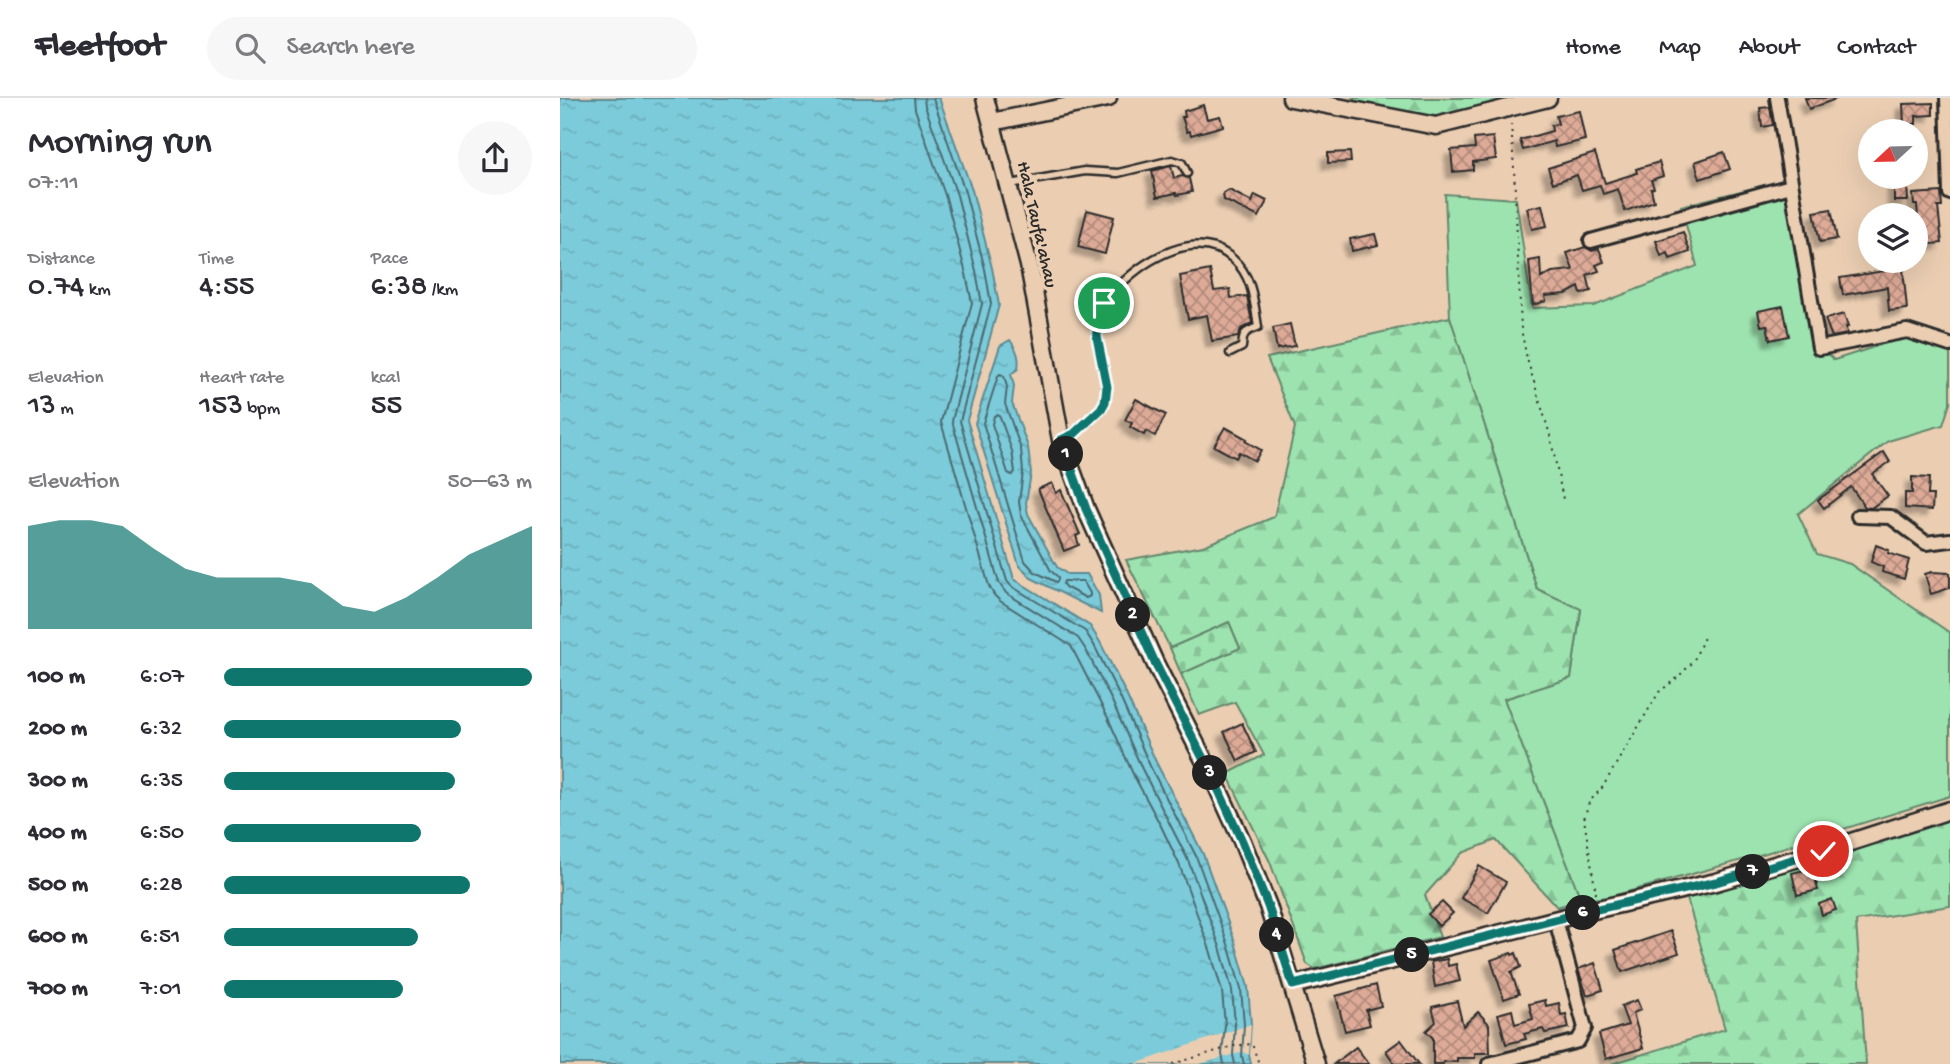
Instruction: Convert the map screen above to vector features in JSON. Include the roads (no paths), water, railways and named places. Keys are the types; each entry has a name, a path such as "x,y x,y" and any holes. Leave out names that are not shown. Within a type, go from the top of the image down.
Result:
{"street":[{"name":"Hala Taufa'ahau","path":"985,98 1029,265 1061,440 1086,509 1149,651 1242,841 1268,906 1317,1064"},
{"path":"992,122 1108,98"},
{"path":"1291,98 1436,126 1548,98"},
{"path":"1777,98 1819,348 1907,331 1950,345"},
{"path":"1947,98 1950,193"},
{"path":"1591,241 1791,186"},
{"path":"1858,516 1891,517 1926,543 1950,540"},
{"path":"1293,985 1716,882 1950,810"},
{"path":"1489,1064 1578,1041 1585,1028 1556,920"}],"lane":[{"path":"1009,184 1084,172 1118,173 1172,160 1182,163 1187,173"},
{"path":"1061,440 1074,434 1105,402 1107,387 1097,337 1097,318 1104,303 1134,271 1154,258 1194,246 1211,247 1234,260 1253,290 1258,327 1247,331 1243,335 1242,347 1230,353"}],"water":[{"path":"560,98 939,98 972,190 999,305 967,420 1014,579 1090,626 1126,694 1156,762 1203,854 1235,942 1248,987 1251,1064 560,1064"},
{"path":"1010,340 1019,361 1018,369 1011,374 1014,386 1012,403 1028,447 1031,473 1026,503 1028,514 1057,567 1067,574 1087,574 1099,595 1101,613 1031,578 1019,565 975,423 1000,346"}]}
